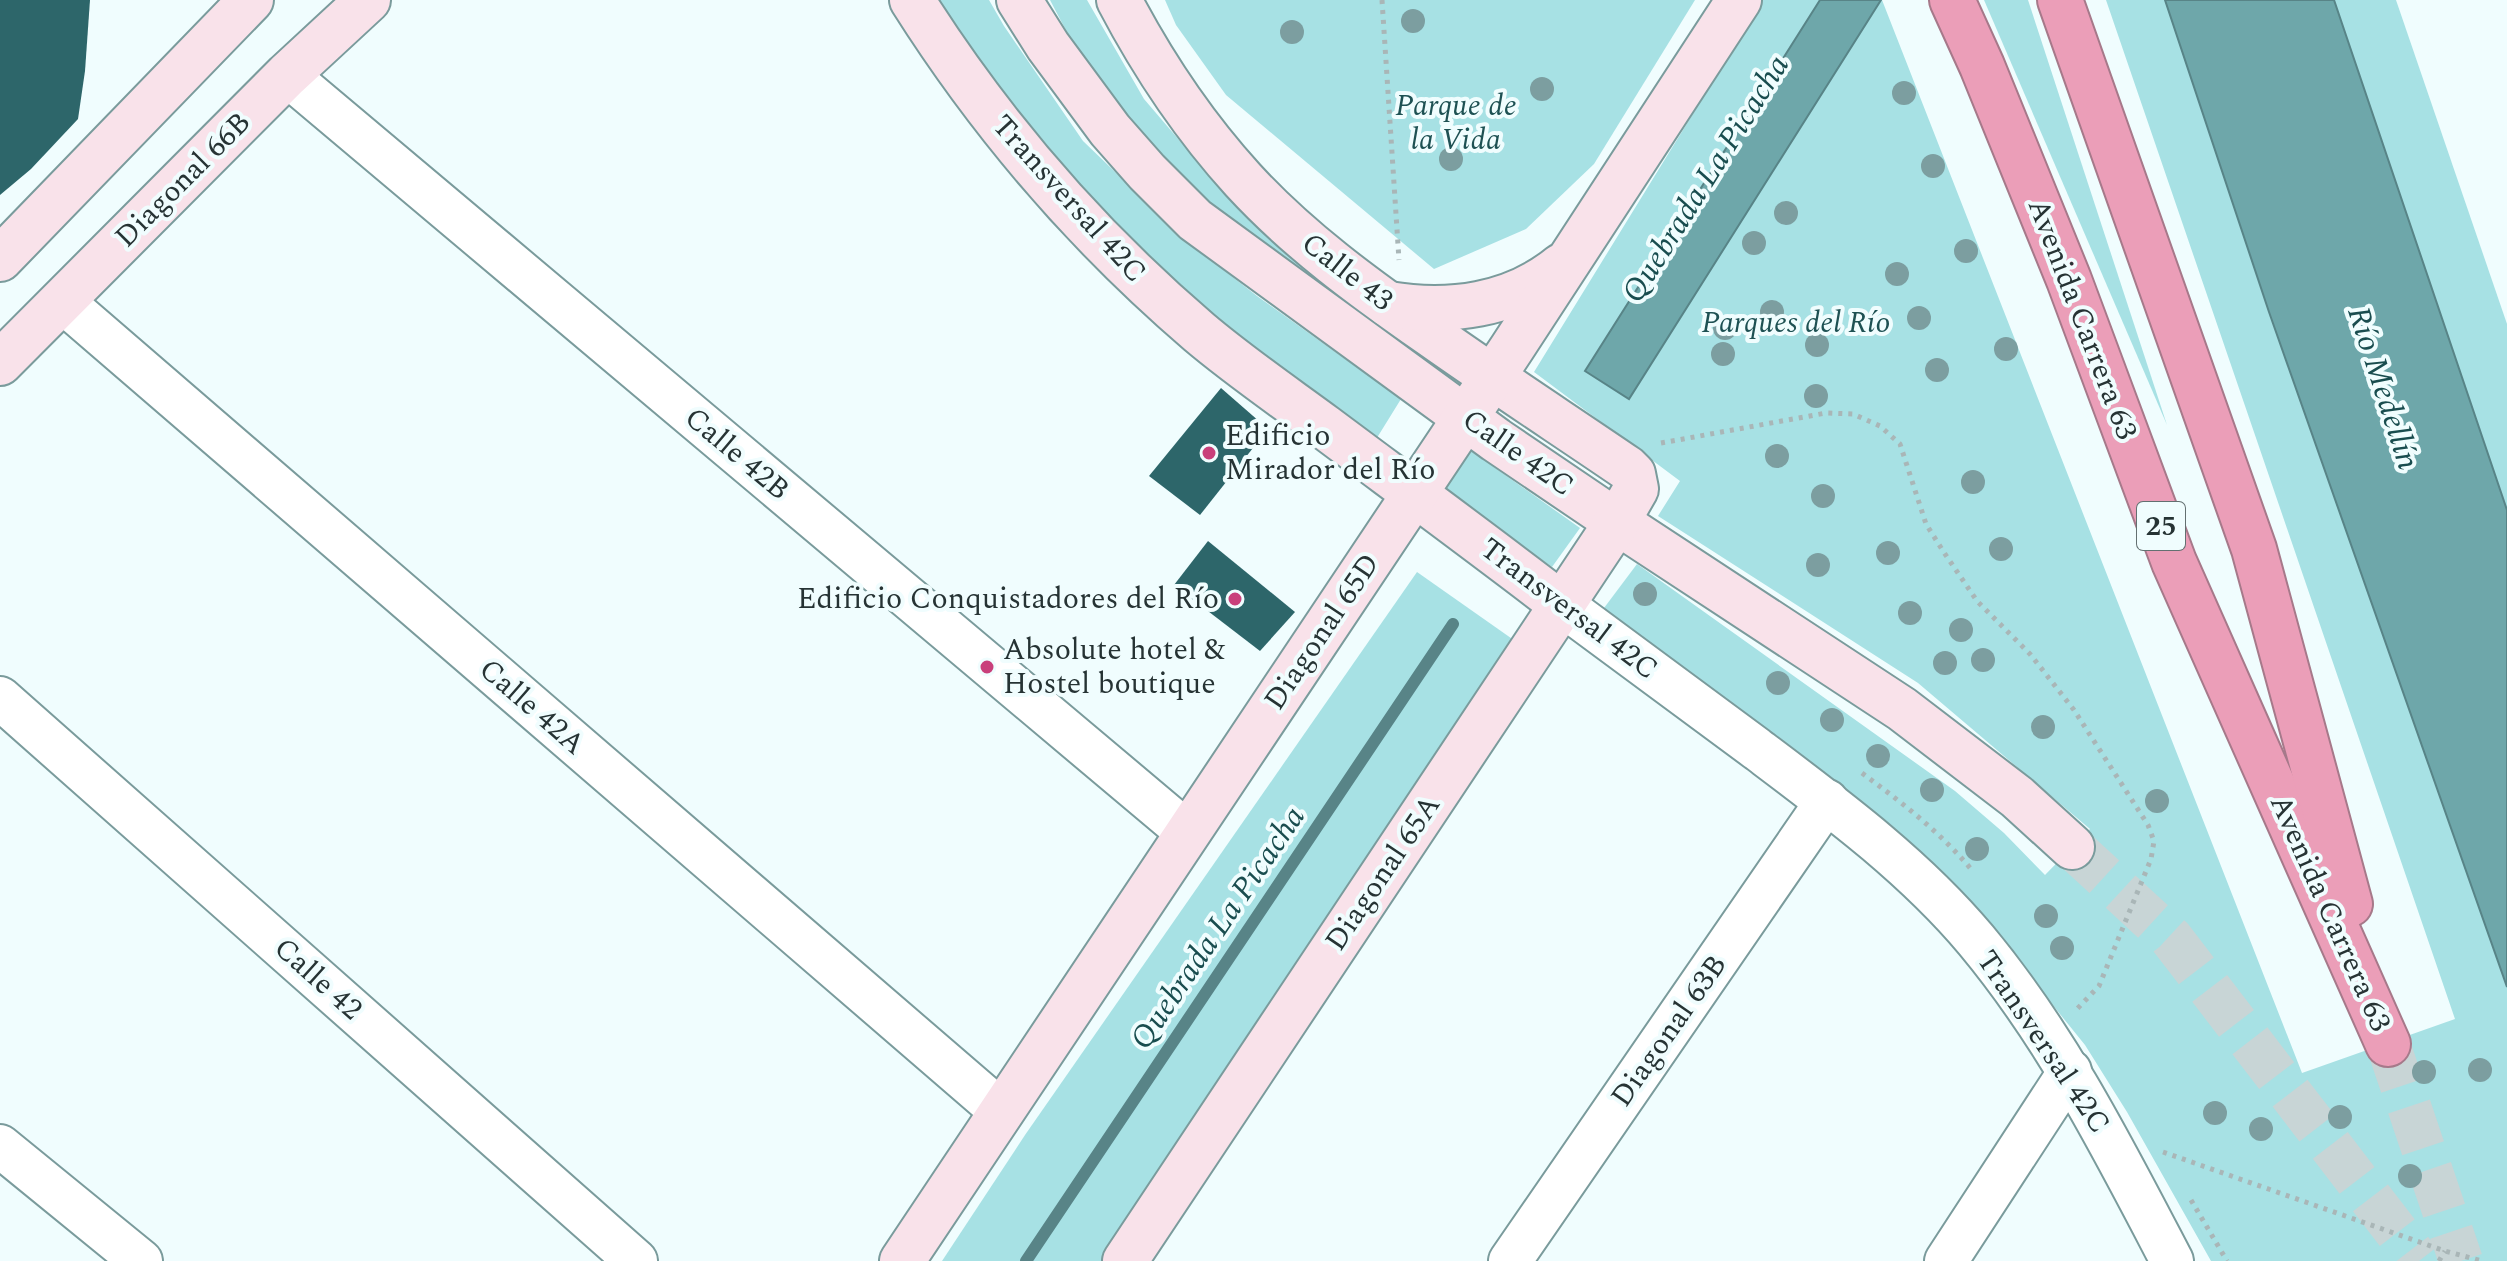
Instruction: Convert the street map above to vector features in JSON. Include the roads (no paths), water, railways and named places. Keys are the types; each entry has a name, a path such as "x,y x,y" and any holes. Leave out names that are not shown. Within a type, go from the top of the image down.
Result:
{"highway":[{"name":"Avenida Carrera 63","path":"1952,0 2069,280 2174,562 2388,1044 2254,549 2060,0"}],"street":[{"path":"0,259 251,0"},
{"name":"Transversal 42C","path":"912,0 1014,146 1089,229 1201,334 1827,801 1937,898 1976,940 2070,1071 2099,1119 2172,1261"},
{"name":"Calle 42C","path":"1019,0 1048,46 1110,130 1195,220 1466,418 1617,522 1902,709 2017,797 2072,847"},
{"name":"Calle 43","path":"1119,0 1148,56 1195,123 1244,181 1291,227 1386,304 1627,468 1643,464"},
{"name":"Diagonal 65D","path":"902,1261 1575,254 1739,0"},
{"name":"Diagonal 66B","path":"0,363 287,75 344,8"},
{"name":"Calle 42B","path":"287,75 1188,833"},
{"path":"1386,304 1419,309 1486,304 1538,281 1575,254"},
{"name":"Calle 42A","path":"62,301 1002,1112"},
{"name":"Diagonal 65A","path":"1125,1261 1617,522 1636,489 1643,464"},
{"name":"Calle 42","path":"0,698 636,1261"},
{"name":"Diagonal 63B","path":"1510,1261 1827,801"},
{"path":"1946,1261 2070,1071"},
{"path":"0,1146 141,1261"}],"water":[{"path":"1820,0 1881,0 1629,399 1585,371"},
{"name":"Río Medellín","path":"2165,0 2334,0 2507,510 2507,987 2269,312"}],"waterway":[{"name":"Quebrada La Picacha","path":"1026,1261 1453,624"}],"tunnel":[{"path":"2072,847 2171,938 2419,1261"},
{"path":"2388,1044 2461,1261"}],"place":[{"name":"Edificio Mirador del Río","path":"1209,453"},
{"name":"Edificio Conquistadores del Río","path":"1235,599"},
{"name":"Absolute hotel & Hostel boutique","path":"987,667"}],"park label":[{"name":"Parque de la Vida","path":"1456,123"},
{"name":"Parques del Río","path":"1796,323"}]}
